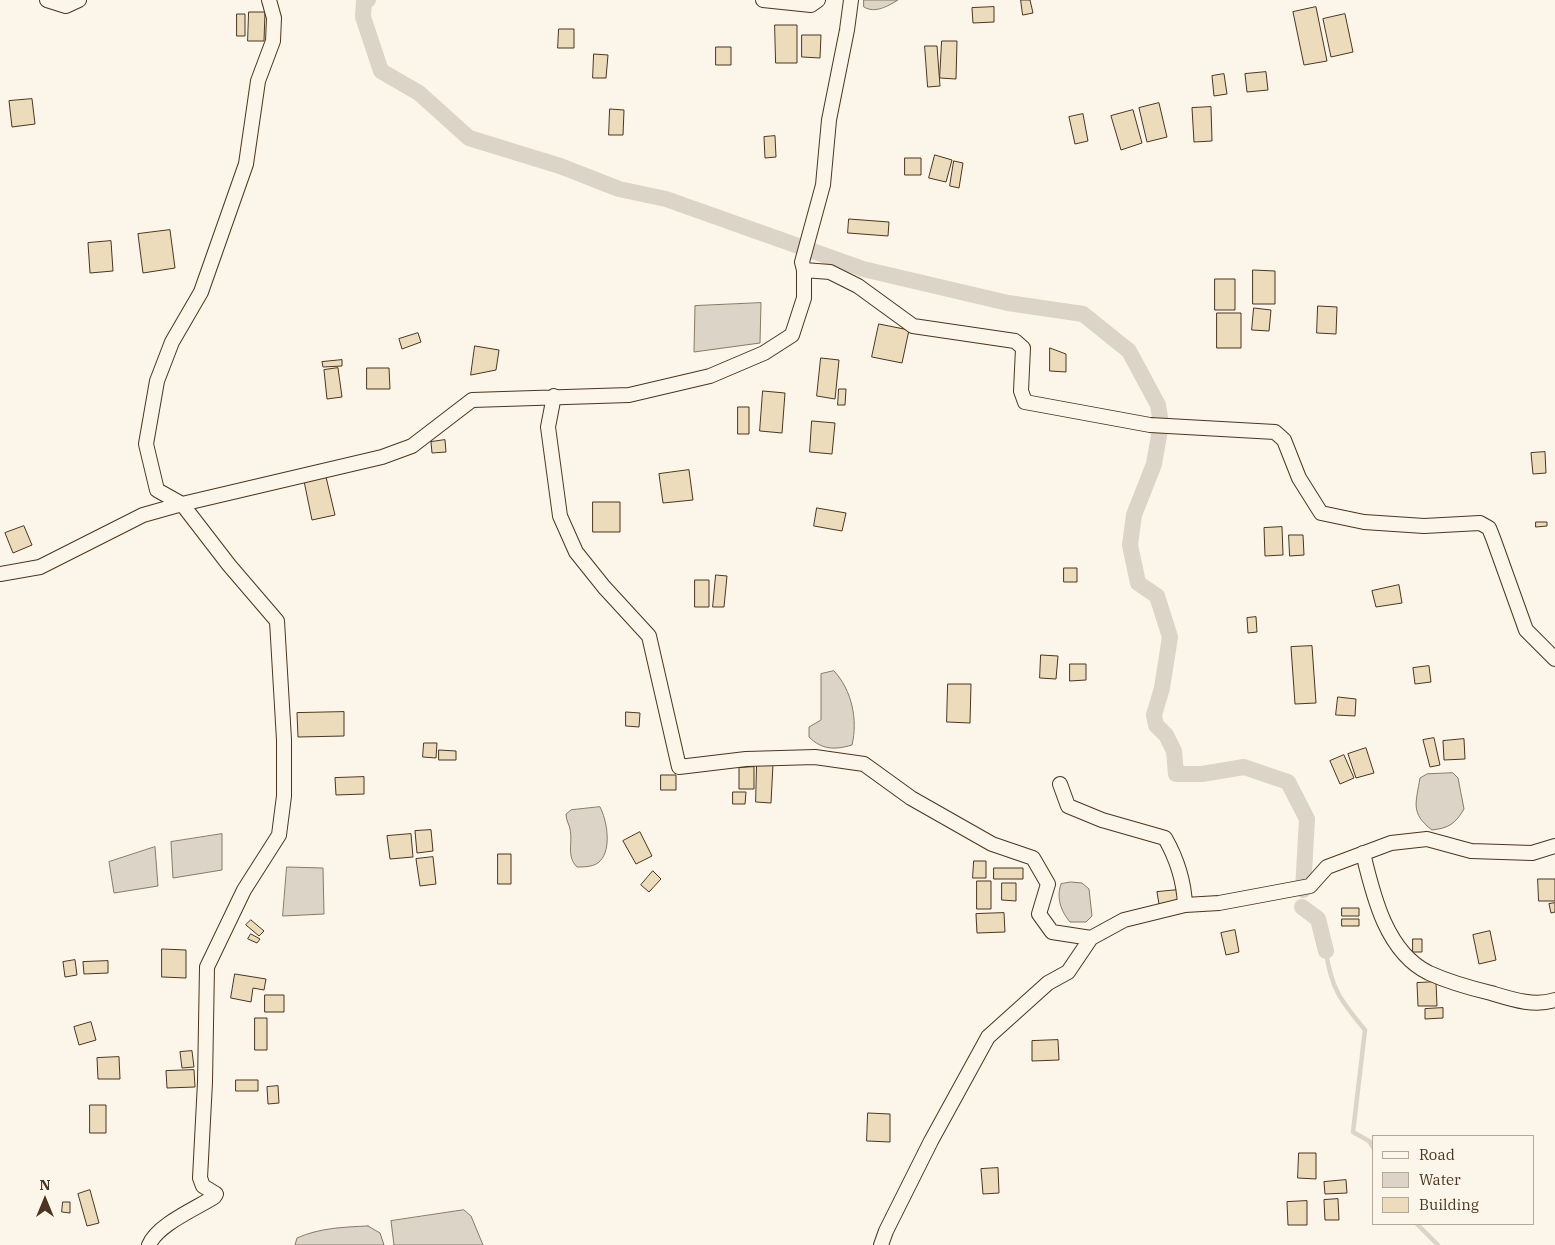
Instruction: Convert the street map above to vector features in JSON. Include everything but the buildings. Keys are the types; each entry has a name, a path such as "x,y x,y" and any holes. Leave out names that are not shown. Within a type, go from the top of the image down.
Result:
{"street":[{"path":"47,0 66,6 79,0"},
{"path":"149,1245 158,1230 191,1212 216,1194 203,1186 200,1178 205,1082 207,967 244,890 279,836 284,796 284,740 277,621 229,565 182,504 157,490 146,444 157,381 172,342 201,292 246,164 258,82 273,41 274,18 269,0"},
{"path":"764,0 811,5 818,0"},
{"path":"0,574 40,567 143,515 182,504 374,459 412,446 472,400 629,395 710,376 764,353 792,334 804,298 804,270 802,262 823,185 829,120 851,0"},
{"path":"804,270 830,272 858,286 913,326 1015,341 1023,348 1021,391 1025,402 1150,425 1275,432 1284,440 1299,478 1321,513 1364,522 1415,525 1480,523 1489,528 1494,538 1526,630 1555,659"},
{"path":"554,396 548,427 560,516 576,552 604,587 649,636 680,767 746,760 815,757 864,764 911,798 992,844 1033,858 1048,884 1039,914 1052,932 1091,938"},
{"path":"1060,784 1068,806 1102,820 1165,838 1176,862 1184,888 1185,905"},
{"path":"882,1245 886,1231 931,1141 988,1037 1048,983 1068,972 1091,938 1124,920 1185,905 1219,903 1310,886 1326,867 1391,843 1428,838 1471,851 1532,853 1555,846"},
{"path":"1363,853 1373,895 1390,935 1406,955 1428,972 1462,986 1522,1002 1555,1000"}],"water":[{"path":"864,0 898,0 890,5 873,10 864,7"},
{"path":"761,303 760,343 694,352 695,306"},
{"path":"834,671 849,696 854,716 852,745 840,748 824,747 809,737 809,727 821,720 821,674"},
{"path":"1453,773 1458,778 1464,809 1451,824 1432,830 1417,813 1416,801 1420,778 1427,774"},
{"path":"600,807 605,819 607,834 604,856 595,864 577,867 570,849 571,834 566,814 571,810"},
{"path":"222,834 222,870 173,878 171,842"},
{"path":"155,847 158,886 114,893 109,862"},
{"path":"287,867 323,868 324,914 283,916"},
{"path":"1071,882 1082,883 1089,889 1092,916 1086,922 1070,922 1062,909 1059,899 1061,884"},
{"path":"464,1210 471,1216 483,1245 394,1245 391,1221"},
{"path":"368,1226 380,1233 384,1245 295,1245 297,1238 314,1232"}],"waterway":[{"path":"368,0 364,2 363,17 381,71 419,93 469,138 560,166 619,189 666,199 863,269 1008,303 1083,314 1129,351 1158,405 1161,424 1154,464 1134,515 1130,545 1138,583 1157,596 1170,637 1162,688 1154,715 1156,725 1166,735 1174,751 1176,774 1202,774 1244,767 1288,782 1307,819 1303,890"},
{"path":"1302,907 1318,919 1326,951"},
{"path":"1326,951 1331,975 1338,994 1365,1030 1353,1132 1369,1141 1372,1146"},
{"path":"1418,1225 1438,1245"}]}
